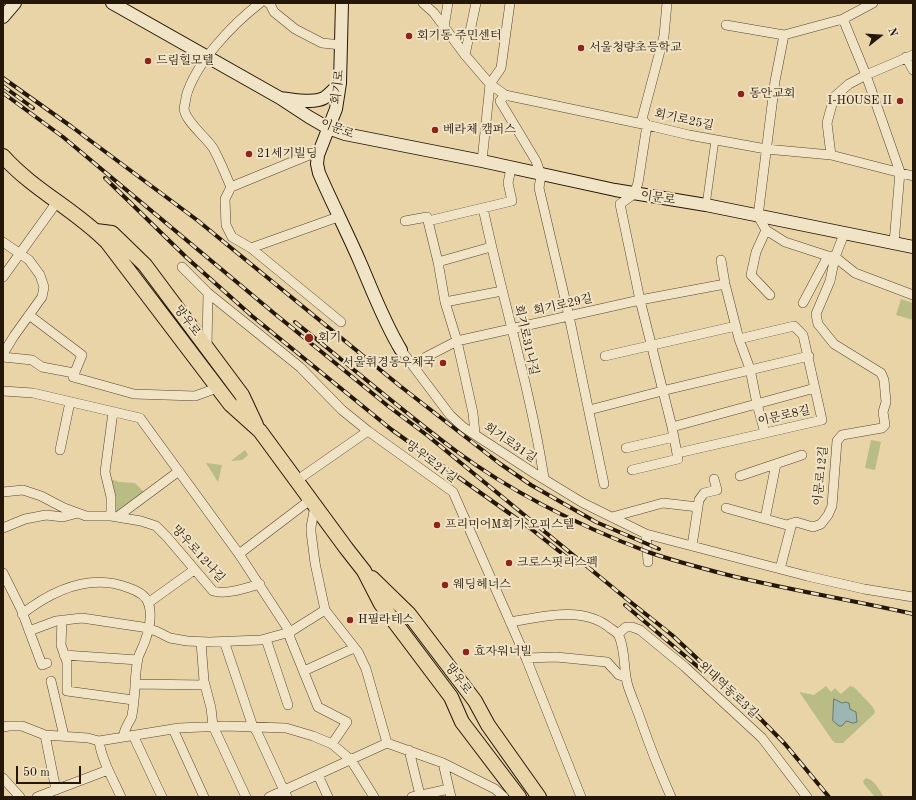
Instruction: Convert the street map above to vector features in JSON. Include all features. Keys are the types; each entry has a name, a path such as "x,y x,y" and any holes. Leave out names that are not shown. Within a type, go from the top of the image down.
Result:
{"main road":[{"path":"3,17 15,3"},
{"name":"회기로","path":"342,3 340,83 336,109 318,155 317,164 319,173 359,260 389,331 401,350"},
{"name":"이문로","path":"118,4 280,98 300,112 328,128 345,134 482,161 634,194 706,205 913,247"},
{"path":"280,98 310,101 317,100 326,96 340,83"},
{"name":"망우로","path":"4,158 48,196 96,231 121,260 230,404 260,431"},
{"name":"망우로","path":"96,231 112,233 146,265 242,395 260,431 364,571 381,604 451,698 462,722 519,797"},
{"name":"망우로","path":"364,571 409,614 475,701 488,724 539,797"}],"street":[{"path":"230,187 213,149 204,135 188,119 184,108 189,88 207,56 246,15 260,3"},
{"path":"268,3 274,12 294,29 322,43 341,45"},
{"name":"회기로25길","path":"423,3 434,13 465,55 490,84 506,95 647,125 689,136 766,149 831,155 913,176"},
{"path":"444,27 448,3"},
{"path":"465,55 476,3"},
{"path":"482,161 490,84 501,68 510,3"},
{"path":"667,3 664,36 642,119 647,125 638,183 634,194 620,204 640,300 678,453"},
{"path":"726,25 784,35 843,19 873,3"},
{"path":"843,19 866,75 900,172 894,243"},
{"path":"784,35 775,81 758,216 766,230 785,242 831,256 855,273 913,295"},
{"path":"831,155 827,123 834,97 849,84 910,56 913,70"},
{"path":"506,95 500,101 536,161 541,175 539,188 569,316 604,484"},
{"path":"706,205 716,140"},
{"path":"318,155 309,154 230,187 225,199 226,225 232,236 251,248 341,322"},
{"path":"428,221 512,201 508,182 511,168"},
{"path":"3,277 57,202"},
{"name":"회기로31나길","path":"483,208 491,247 512,329 544,478"},
{"path":"251,248 338,217"},
{"path":"405,221 427,217 438,262 445,302 457,341 473,413 475,434"},
{"path":"766,230 756,252 751,275 770,295"},
{"name":"이문로12길","path":"803,303 844,234"},
{"path":"3,242 29,260 40,275 44,288 42,297 3,354"},
{"path":"438,262 491,247"},
{"name":"이문로12길","path":"726,508 787,525 796,522 813,527 821,524 828,515 832,506 837,441 842,435 882,428 885,425 883,412 886,402 884,380 881,373 834,344 820,328 816,320 816,314 830,281 831,256"},
{"path":"721,260 725,284 739,339 750,369 765,433"},
{"name":"망우로21길","path":"182,267 208,293 300,367 342,410 368,431 452,492 526,658 580,797"},
{"name":"회기로29길","path":"413,366 426,357 457,341 640,300 725,284"},
{"path":"445,302 502,290"},
{"path":"207,347 208,293"},
{"path":"28,316 82,355 73,378 134,394 195,396 217,388"},
{"path":"605,356 736,326"},
{"name":"이문로8길","path":"632,470 678,460 678,453 822,420 803,335 794,326 739,339"},
{"name":"회기로","path":"401,350 413,366"},
{"path":"589,410 663,390 808,356"},
{"path":"3,357 32,360 42,367 74,373"},
{"name":"회기로31길","path":"413,366 450,415 475,434 583,503 646,534 836,583 913,597"},
{"path":"757,404 815,388"},
{"path":"3,391 33,393 140,418 239,554 290,632 290,638 318,707 347,722 332,744"},
{"path":"60,450 70,402"},
{"name":"이문로8길","path":"672,427 757,404"},
{"path":"113,412 105,472 114,516 179,471"},
{"path":"296,481 368,431"},
{"path":"626,448 674,437"},
{"name":"이문로12길","path":"740,476 802,455"},
{"path":"765,519 776,464"},
{"path":"692,546 700,500 704,493 717,490 714,479"},
{"path":"3,492 23,490 41,496 64,508 78,513"},
{"path":"239,554 313,503"},
{"path":"313,503 310,527 311,538 325,610 358,652 366,669 387,743"},
{"path":"612,517 663,503 698,507"},
{"name":"망우로12나길","path":"3,528 25,519 46,515 63,516 78,513 86,516 114,516 141,521 156,526 213,591 218,593 260,584"},
{"path":"780,569 792,523"},
{"path":"646,534 648,562"},
{"path":"148,603 194,570"},
{"path":"3,573 22,614 42,665 47,663"},
{"path":"22,614 54,594 80,584 103,582 123,585 135,590 146,598 150,606 149,629 138,660 132,716 123,737"},
{"path":"29,631 56,621 82,618 149,629 170,638 187,641 261,640 290,632 325,610"},
{"path":"510,622 549,616 590,616 604,623 618,634 623,648 626,677 632,700 671,797"},
{"path":"62,620 61,645 67,662 67,691 134,700"},
{"name":"외대역동로3길","path":"618,634 626,627 632,627 640,630 685,667 762,738 807,797"},
{"path":"266,639 288,705"},
{"path":"224,641 253,727 257,732 286,794"},
{"path":"201,642 205,685 211,708 213,726 246,797"},
{"path":"304,671 354,648"},
{"path":"64,655 138,660"},
{"path":"526,658 556,657 607,662 619,674 626,677"},
{"path":"51,681 64,736"},
{"path":"135,684 205,685"},
{"path":"3,728 9,726 22,726 44,735 88,738 99,741 173,729 213,726 286,728 313,736 332,744 351,760 374,797"},
{"path":"173,729 204,797"},
{"path":"44,735 56,790"},
{"path":"133,735 162,797"},
{"path":"99,741 100,749 108,770 121,797"},
{"path":"269,797 286,794 318,775 387,743 443,763 495,789 504,797"},
{"path":"408,750 416,796 450,793 443,763"},
{"path":"37,797 108,770"},
{"path":"318,775 328,797"},
{"path":"3,778 20,797"}],"green space":[{"path":"901,299 913,303 913,320 896,315"},
{"path":"871,440 881,442 875,470 865,468"},
{"path":"245,450 248,455 242,460 231,461"},
{"path":"206,463 222,465 218,482"},
{"path":"108,478 119,482 135,483 146,494 117,515 113,514"},
{"path":"826,686 831,692 835,688 841,694 850,686 854,687 875,711 874,714 843,743 835,743 832,740 800,693 814,695"},
{"path":"866,778 874,783 884,797 875,797 864,784 863,781"}],"water":[{"path":"834,699 842,703 849,703 850,709 856,712 857,722 853,723 846,721 842,726 839,726 833,721"}],"railway":[{"path":"3,78 72,127 197,220 400,386 499,463 531,485 596,522 659,549"},
{"path":"3,86 33,108"},
{"path":"3,93 63,137 275,314 388,406 428,436 672,635 746,704 785,744 829,797"},
{"path":"105,178 187,258 252,316 392,430 530,528 574,563"},
{"path":"295,322 395,404 478,467 524,495 573,520 648,552 688,564 728,575 913,614"},
{"path":"625,605 704,672"}],"place":[{"name":"회기동 주민센터","path":"409,36"},
{"name":"서울청량초등학교","path":"581,48"},
{"name":"드림힐모텔","path":"148,61"},
{"name":"동안교회","path":"741,94"},
{"name":"I-HOUSE II","path":"900,101"},
{"name":"베라체 캠퍼스","path":"435,130"},
{"name":"21세기빌딩","path":"249,154"},
{"name":"회기","path":"309,338"},
{"name":"서울휘경동우체국","path":"443,363"},
{"name":"프리미어M회기 오피스텔","path":"437,525"},
{"name":"크로스핏리스펙","path":"509,563"},
{"name":"웨딩헤너스","path":"445,585"},
{"name":"H필라테스","path":"350,620"},
{"name":"효자워너빌","path":"466,652"}]}
